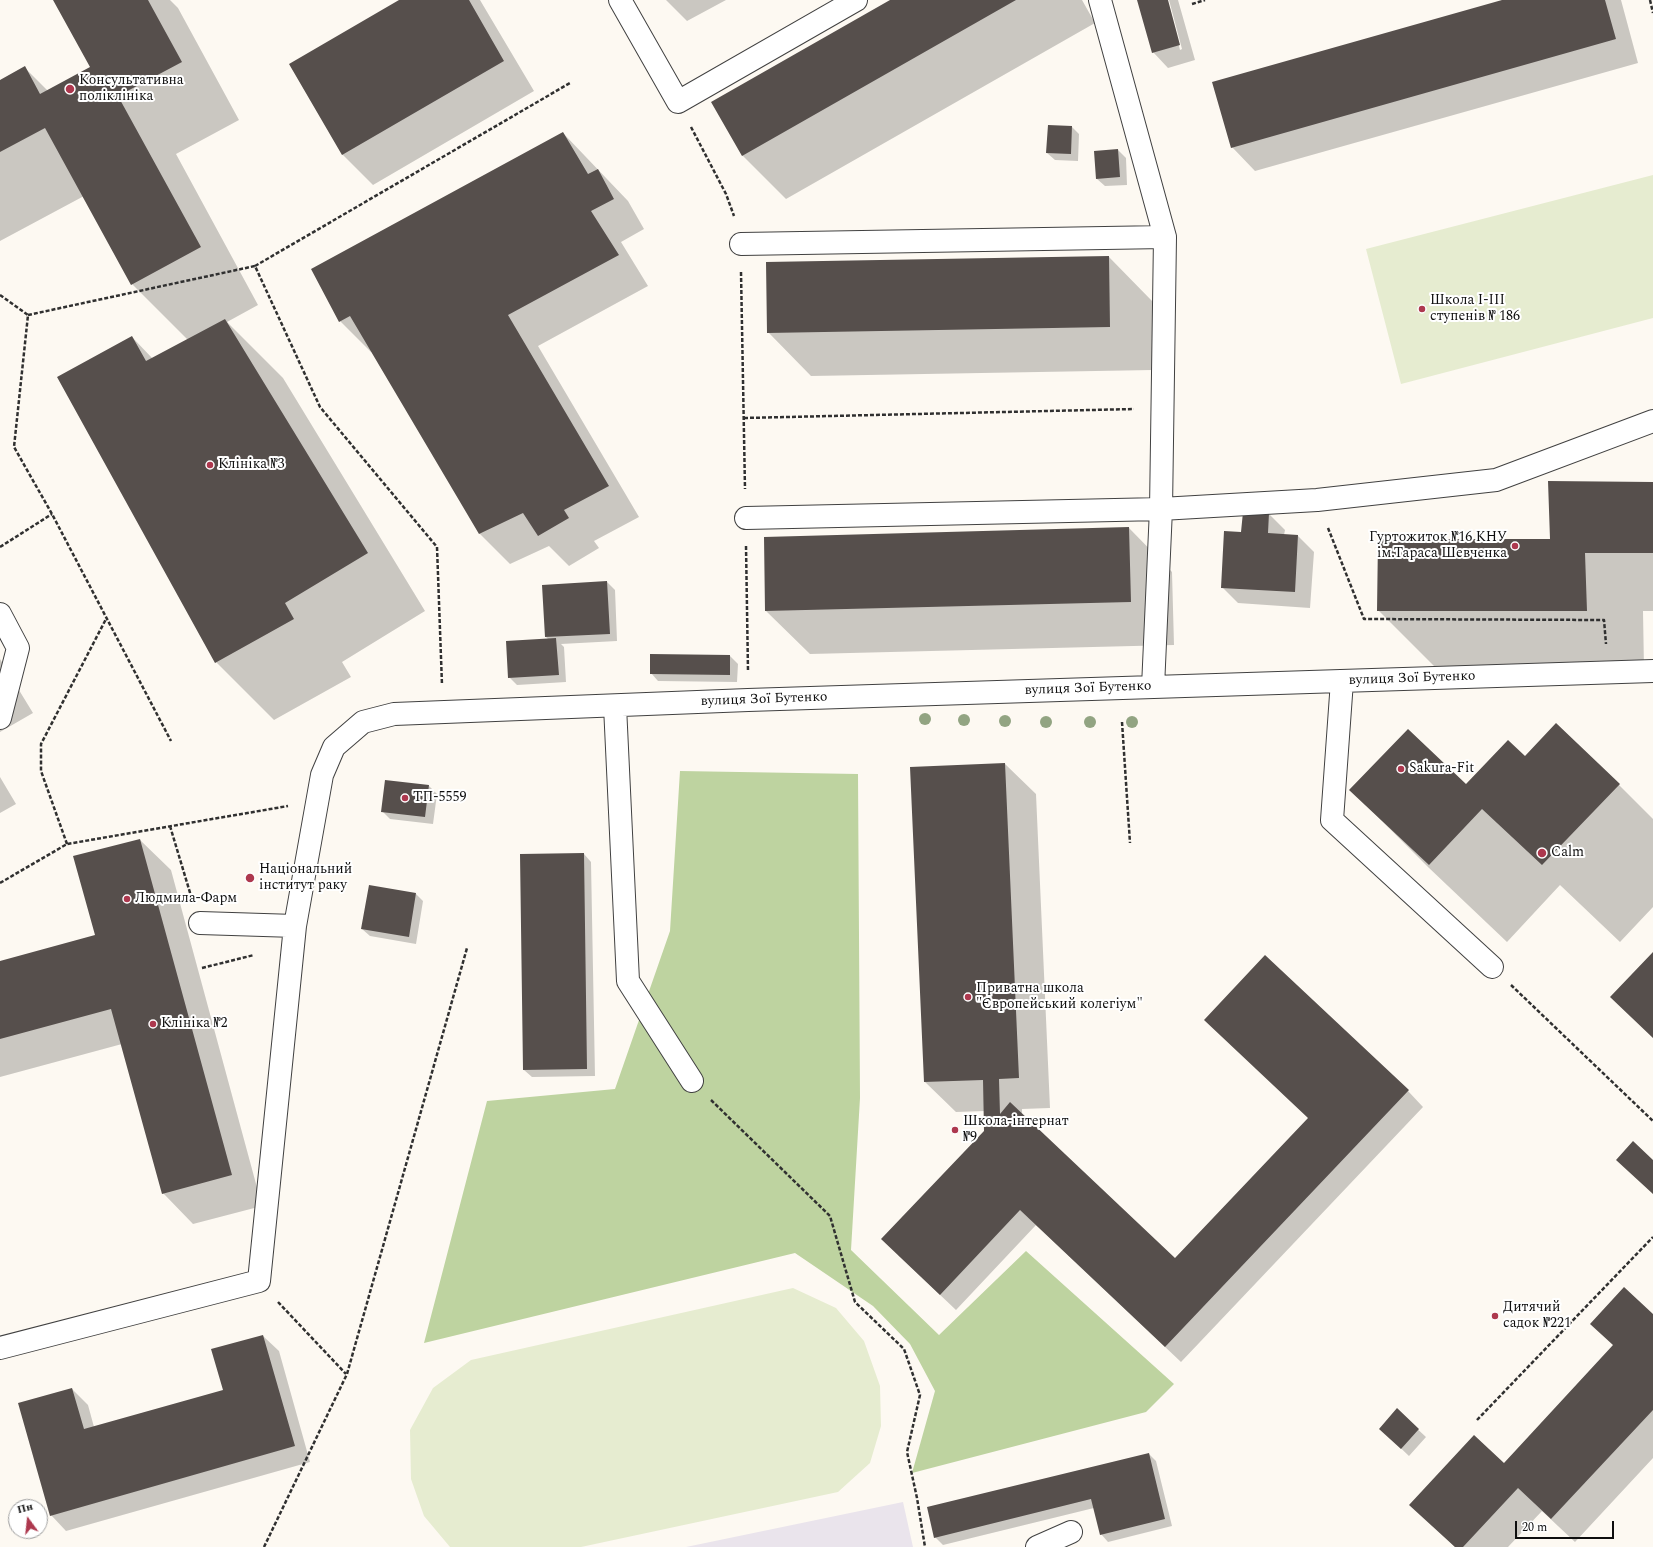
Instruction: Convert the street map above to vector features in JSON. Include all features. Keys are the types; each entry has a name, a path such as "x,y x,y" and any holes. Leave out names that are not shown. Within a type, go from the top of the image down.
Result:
{"street":[{"path":"620,0 678,102 856,0"},
{"path":"1100,0 1165,237 1161,509 1153,687"},
{"path":"740,244 1165,237"},
{"path":"746,518 1161,509 1317,500 1496,480 1653,420"},
{"path":"0,614 18,648 0,718"},
{"name":"вулиця Зої Бутенко","path":"259,1281 295,926 322,775 334,747 363,722 394,714 748,700 1653,672"},
{"path":"1342,681 1332,820 1492,967"},
{"path":"615,706 628,981 692,1081"},
{"path":"200,923 295,926"},
{"path":"0,1348 259,1281"},
{"path":"1037,1547 1071,1532"}],"path":[{"path":"1192,4 1205,0"},
{"path":"1650,0 1653,13"},
{"path":"0,295 28,315 255,266 570,83"},
{"path":"692,129 726,194 739,229 746,518 748,700"},
{"path":"255,266 320,407 437,547 443,712"},
{"path":"28,315 14,447 52,514 171,741"},
{"path":"744,418 1162,408"},
{"path":"1317,500 1364,619 1604,620 1606,646"},
{"path":"0,547 52,514"},
{"path":"67,844 41,771 40,744 106,619"},
{"path":"1122,722 1130,843"},
{"path":"0,883 67,844 318,801"},
{"path":"170,826 200,923"},
{"path":"264,1547 347,1374 467,948"},
{"path":"202,968 254,955"},
{"path":"1492,967 1653,1121"},
{"path":"692,1081 830,1216 855,1302 904,1349 920,1395 907,1452 917,1498 925,1547"},
{"path":"1477,1420 1653,1237"},
{"path":"259,1281 347,1374"}],"shaded area":[{"path":"903,1502 913,1547 686,1547"}],"green space":[{"path":"1653,175 1653,318 1401,384 1366,249"},
{"path":"680,771 858,774 860,1098 851,1250 939,1335 1026,1251 1174,1384 1146,1412 912,1473 935,1391 910,1344 873,1306 795,1253 424,1343 487,1101 615,1089 670,931"},
{"path":"793,1288 836,1308 864,1341 880,1386 881,1426 870,1463 838,1492 581,1547 450,1547 424,1516 411,1479 410,1430 433,1388 471,1360"}],"building":[{"name":"Консультативна поліклініка","path":"53,0 148,0 182,62 118,96 201,247 131,285 45,128 0,152 0,80 25,66 40,94 90,67"},
{"path":"399,0 469,0 504,61 342,155 289,64"},
{"path":"890,0 1016,0 742,156 711,102"},
{"path":"1137,0 1168,0 1180,45 1152,53"},
{"path":"1502,0 1605,0 1616,39 1231,148 1212,82"},
{"path":"1048,125 1072,126 1071,154 1046,153"},
{"path":"563,132 588,174 598,169 614,199 591,211 619,255 508,315 609,486 564,510 569,518 538,536 523,513 479,534 350,316 339,322 311,269"},
{"path":"1118,149 1120,177 1096,179 1094,151"},
{"path":"1109,256 1110,327 767,333 766,262"},
{"name":"Клініка №3","path":"225,319 368,553 285,603 294,619 215,663 57,377 132,336 146,361"},
{"name":"Гуртожиток №16 КНУ ім.Тараса Шевченка","path":"1548,481 1653,482 1653,553 1585,553 1587,611 1377,611 1378,539 1550,539"},
{"path":"1243,512 1269,513 1268,533 1298,535 1295,592 1221,588 1224,531 1241,532"},
{"path":"1129,527 1131,602 765,611 764,537"},
{"path":"607,581 610,634 545,637 542,585"},
{"path":"556,638 559,675 508,678 506,641"},
{"path":"650,654 730,655 730,675 650,674"},
{"path":"1556,723 1620,784 1542,865 1482,809 1429,865 1349,790 1408,729 1466,784 1508,740 1525,756"},
{"path":"1005,763 1019,1078 999,1079 1000,1114 1010,1102 1175,1258 1308,1118 1204,1020 1265,955 1409,1090 1165,1347 1020,1210 940,1295 881,1239 984,1131 983,1080 924,1082 910,767"},
{"name":"ТП-5559","path":"385,780 429,785 425,817 381,812"},
{"name":"Клініка №2","path":"140,839 232,1175 162,1194 111,1009 0,1039 0,961 95,935 73,856"},
{"path":"584,853 587,1069 523,1070 520,854"},
{"path":"369,885 416,893 409,937 361,929"},
{"path":"1653,952 1653,1038 1610,997"},
{"path":"1633,1141 1653,1160 1653,1194 1616,1160"},
{"path":"1624,1287 1653,1314 1653,1410 1551,1519 1518,1488 1463,1547 1455,1547 1409,1505 1474,1435 1504,1463 1613,1345 1590,1324"},
{"path":"263,1335 295,1446 50,1516 48,1499 45,1499 18,1403 72,1388 84,1429 223,1390 211,1349"},
{"path":"1397,1408 1419,1429 1401,1449 1379,1429"},
{"path":"1149,1453 1165,1519 1100,1535 1091,1499 934,1538 927,1507"}],"place":[{"name":"Консультативна поліклініка","path":"70,89"},
{"name":"Школа І-ІІІ ступенів № 186","path":"1422,309"},
{"name":"Клініка №3","path":"210,465"},
{"name":"Гуртожиток №16 КНУ ім.Тараса Шевченка","path":"1515,546"},
{"name":"Sakura-Fit","path":"1401,769"},
{"name":"ТП-5559","path":"405,798"},
{"name":"Calm","path":"1542,853"},
{"name":"Національний інститут раку","path":"250,878"},
{"name":"Людмила-Фарм","path":"127,899"},
{"name":"Приватна школа \"Європейський колегіум\"","path":"968,997"},
{"name":"Клініка №2","path":"153,1024"},
{"name":"Школа-інтернат №9","path":"955,1130"},
{"name":"Дитячий садок №221","path":"1495,1316"}]}
